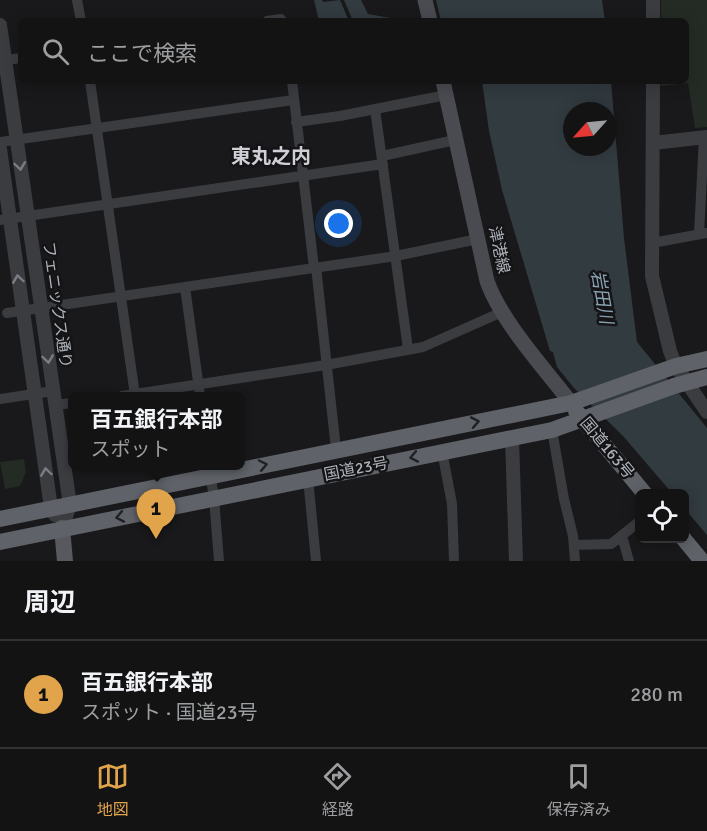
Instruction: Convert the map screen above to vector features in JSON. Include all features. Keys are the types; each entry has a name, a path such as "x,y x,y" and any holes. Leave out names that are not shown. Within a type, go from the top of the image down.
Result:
{"highway":[{"name":"国道23号","path":"245,465 575,401 672,368 707,359"},
{"name":"国道23号","path":"0,542 552,430 707,377"},
{"name":"国道163号","path":"575,401 584,418 641,489"},
{"name":"国道23号","path":"0,519 70,505 209,471"},
{"path":"687,543 702,561"}],"main road":[{"path":"425,1 429,18"},
{"name":"津港線","path":"445,88 492,295 502,312 575,401"},
{"path":"62,528 66,561"}],"street":[{"path":"77,0 80,18"},
{"path":"653,0 653,18"},
{"name":"フェニックス通り","path":"0,26 2,61 28,216 54,398 67,448 68,467"},
{"path":"2,61 18,58"},
{"path":"90,84 135,392"},
{"path":"292,84 336,449"},
{"path":"653,84 652,276 672,368 681,384 707,412"},
{"path":"296,122 375,109 445,88"},
{"path":"0,142 293,100"},
{"path":"375,109 408,349"},
{"path":"652,243 703,233 705,137 653,143"},
{"path":"5,219 303,175 382,160 455,140"},
{"name":"フェニックス通り","path":"0,149 5,219 23,310 51,508 62,528"},
{"path":"7,313 396,256 478,239"},
{"path":"185,287 200,392"},
{"path":"152,392 326,365 408,349 433,343 502,312"},
{"path":"0,399 35,394 68,402"},
{"path":"552,430 575,561"},
{"path":"512,438 516,561"},
{"path":"442,451 452,504 454,561"},
{"name":"フェニックス通り","path":"62,528 70,505 68,470"},
{"path":"209,471 214,498 219,561"},
{"path":"308,478 316,561"},
{"path":"574,545 611,544 635,525"},
{"path":"622,536 629,561"}],"shaded area":[{"path":"661,0 707,0 707,127 695,128 688,84 689,18 661,18"},
{"path":"24,459 26,472 20,486 5,489 0,462"}],"water":[{"path":"314,0 323,2 340,0 348,18 318,18"},
{"path":"344,0 361,0 368,14 390,18 352,18"},
{"path":"436,0 602,0 605,18 440,18"},
{"name":"岩田川","path":"482,84 611,84 613,102 563,102 563,156 617,156 617,153 624,238 637,342 707,428 707,535 689,514 689,489 669,489 623,436 574,388 557,367 553,352 550,351 502,190 489,131"}],"place":[{"name":"百五銀行本部","path":"156,539"}],"district":[{"name":"東丸之内","path":"271,156"}]}
